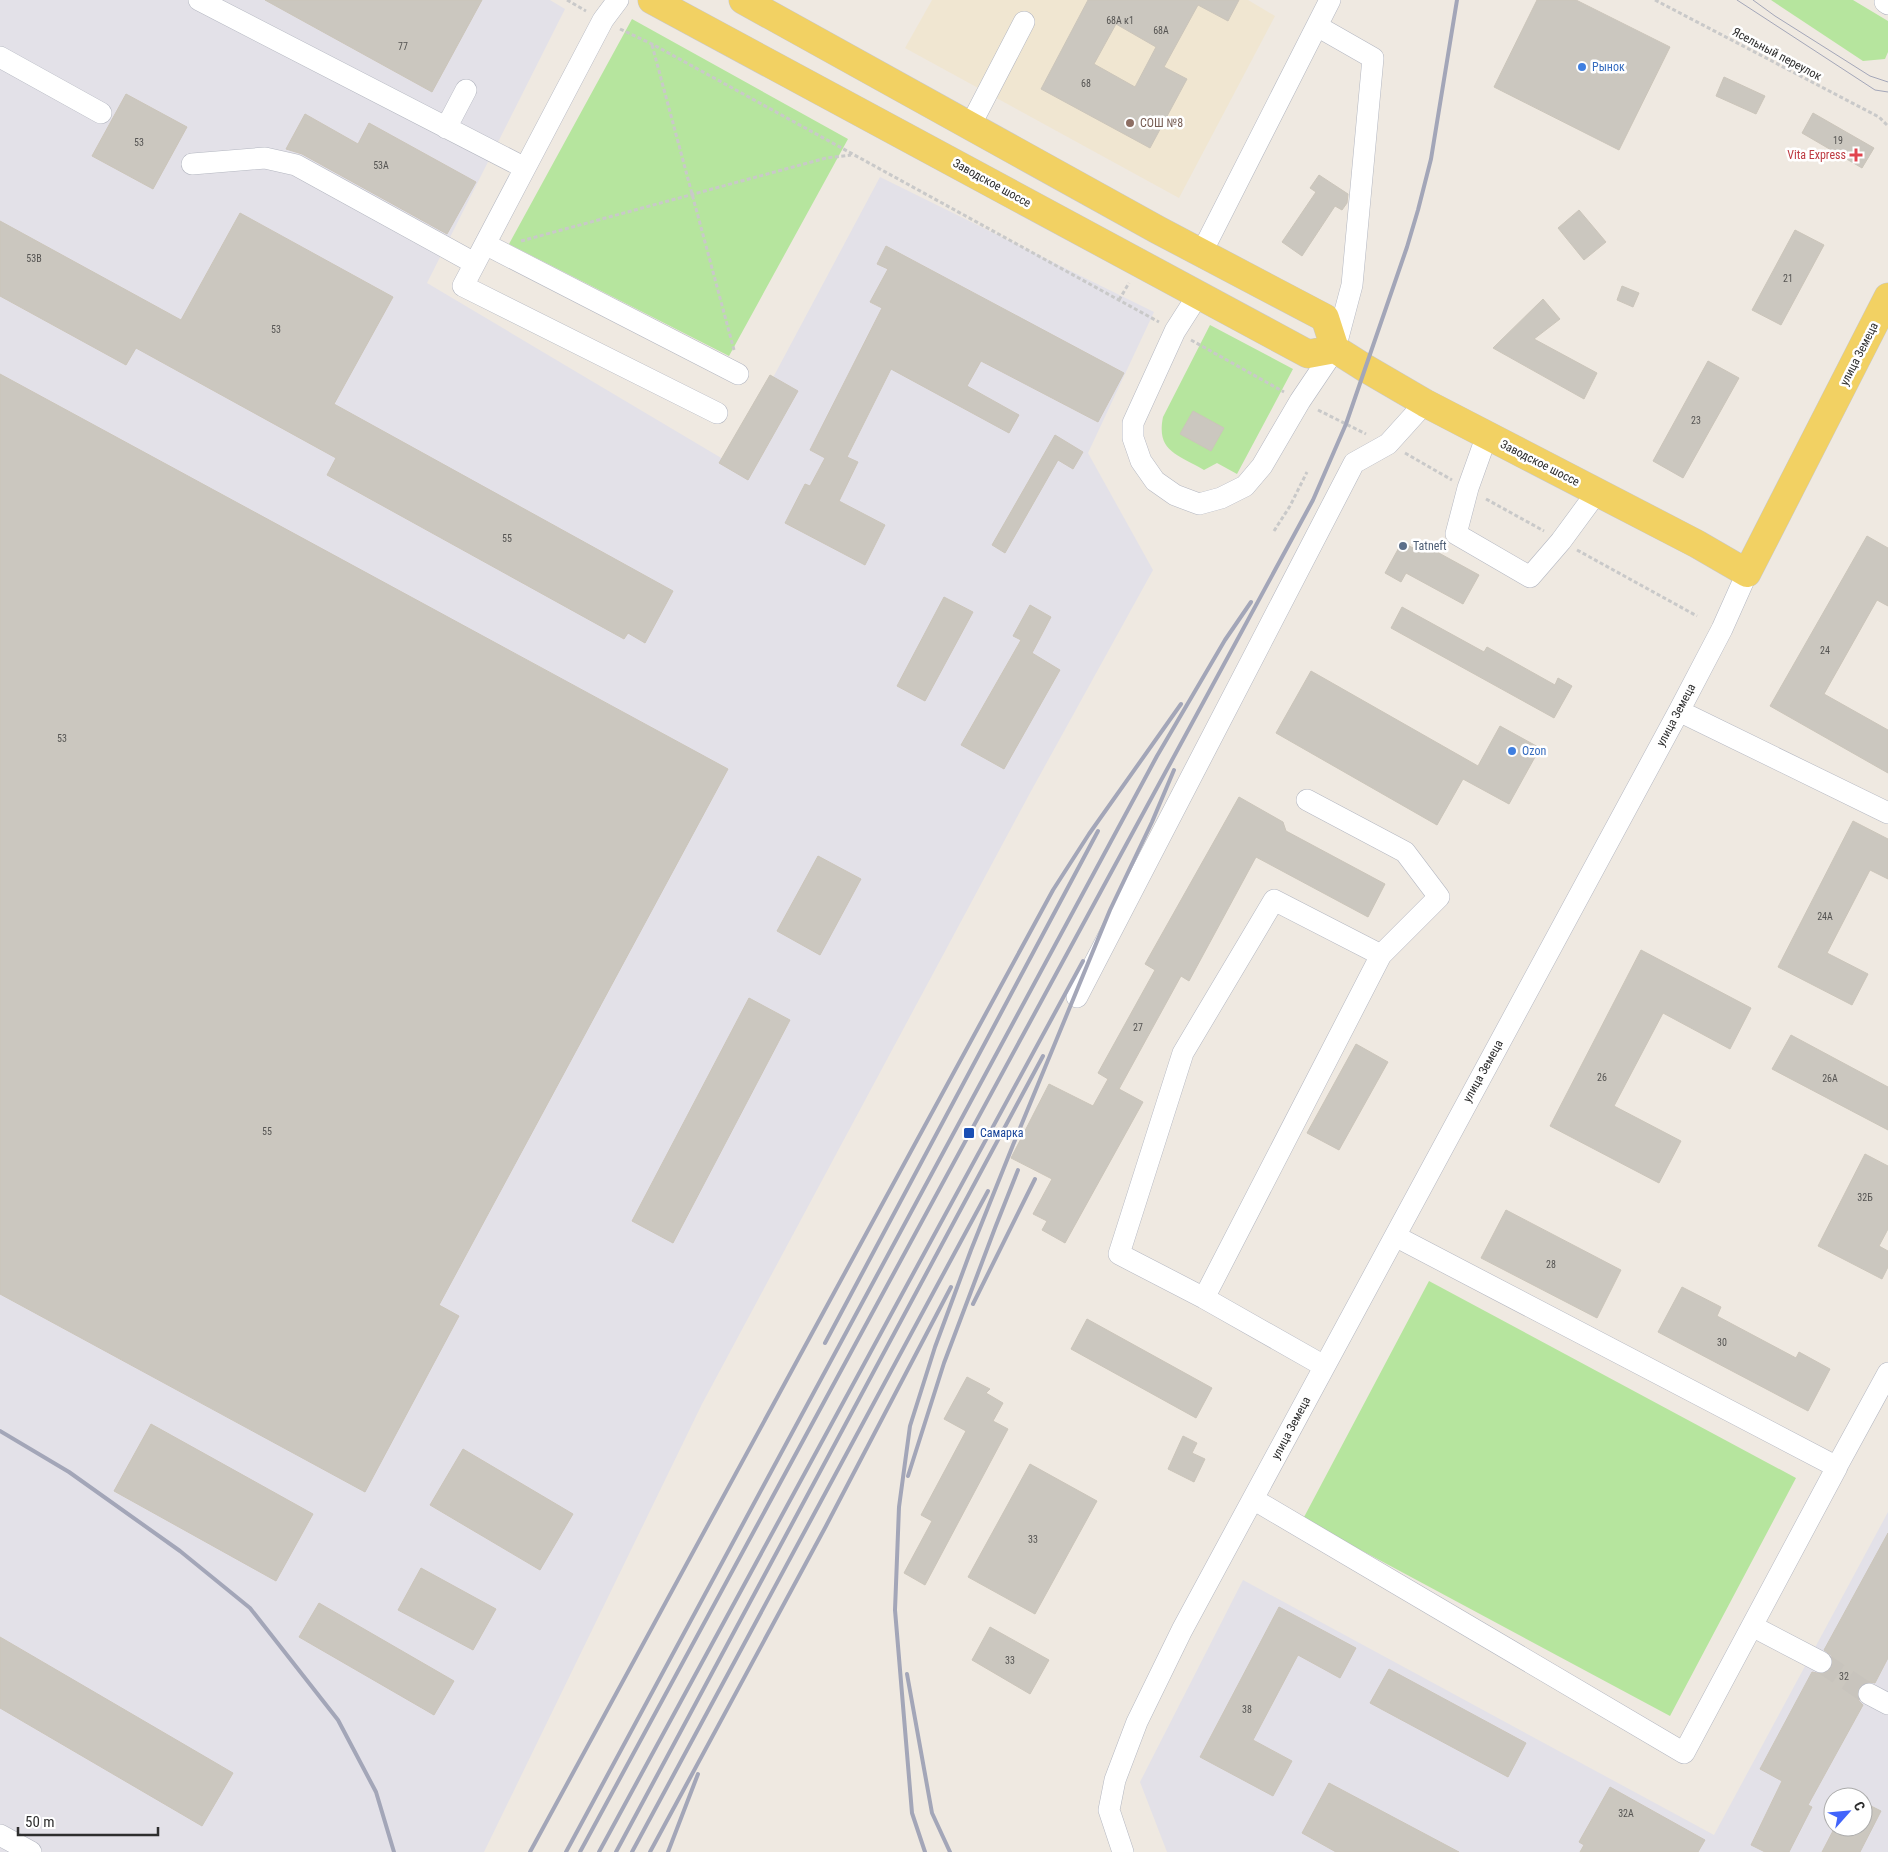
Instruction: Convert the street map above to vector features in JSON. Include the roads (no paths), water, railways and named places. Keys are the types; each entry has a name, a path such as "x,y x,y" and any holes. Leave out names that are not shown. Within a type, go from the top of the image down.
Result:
{"main road":[{"name":"Заводское шоссе","path":"652,0 1308,354 1335,349 1425,403 1697,544 1746,573"},
{"path":"743,0 970,126 1325,318 1335,349"},
{"name":"улица Земеца","path":"1746,573 1888,297"}],"street":[{"path":"199,0 525,168"},
{"path":"618,0 603,20 525,168 489,246 474,263 463,286 717,413"},
{"path":"1886,0 1885,2 1888,4"},
{"path":"1202,252 1317,26 1325,2"},
{"path":"970,126 1024,22"},
{"path":"1198,295 1175,331 1133,424 1133,438 1141,461 1155,481 1175,495 1199,504 1221,498 1245,486 1262,466 1300,401 1335,349 1352,285 1373,58 1317,26"},
{"path":"0,57 101,113"},
{"path":"446,128 466,90"},
{"path":"192,164 265,158 296,165 474,263"},
{"path":"489,246 738,374"},
{"path":"1077,997 1354,462 1388,444 1425,403"},
{"path":"1487,435 1468,488 1456,534 1530,576 1561,541 1596,492"},
{"name":"улица Земеца","path":"1123,1852 1109,1810 1115,1780 1137,1722 1178,1638 1722,629 1746,573"},
{"path":"1678,711 1888,813"},
{"path":"1204,1298 1381,954 1439,897 1405,852 1307,800"},
{"path":"1324,1366 1204,1298 1119,1254 1183,1053 1274,900 1381,954"},
{"path":"1395,1236 1836,1468"},
{"path":"1253,1500 1684,1753 1888,1373"},
{"path":"1752,1626 1820,1662"},
{"path":"1869,1694 1888,1704"},
{"path":"0,1834 31,1852"}],"tunnel":[{"path":"1821,1662 1869,1694"}],"tram line":[{"path":"1737,0 1875,90 1888,92"},
{"path":"1753,0 1870,76 1888,82"}],"railway":[{"path":"580,1852 1313,500 1346,424 1418,210 1431,159 1457,0"},
{"path":"566,1852 1157,756 1225,640 1251,602"},
{"path":"530,1852 1053,890 1089,834 1181,704"},
{"path":"925,1852 912,1813 895,1610 899,1507 910,1426 935,1347 1013,1145 1110,910 1152,822 1174,770"},
{"path":"825,1343 1098,831"},
{"path":"599,1852 1083,961"},
{"path":"616,1852 1043,1056"},
{"path":"908,1476 944,1363 1018,1170"},
{"path":"973,1304 1035,1179"},
{"path":"632,1852 988,1191"},
{"path":"650,1852 826,1526 951,1287"},
{"path":"0,1431 69,1472 180,1551 250,1608 338,1720 376,1792 394,1852"},
{"path":"907,1674 932,1813 950,1852"},
{"path":"668,1852 698,1774"}],"place":[{"name":"Рынок","path":"1582,67"},
{"name":"СОШ №8","path":"1130,123"},
{"name":"Vita Express","path":"1856,155"},
{"name":"Tatneft","path":"1403,546"},
{"name":"Ozon","path":"1512,751"},
{"name":"Самарка","path":"969,1133"}]}
